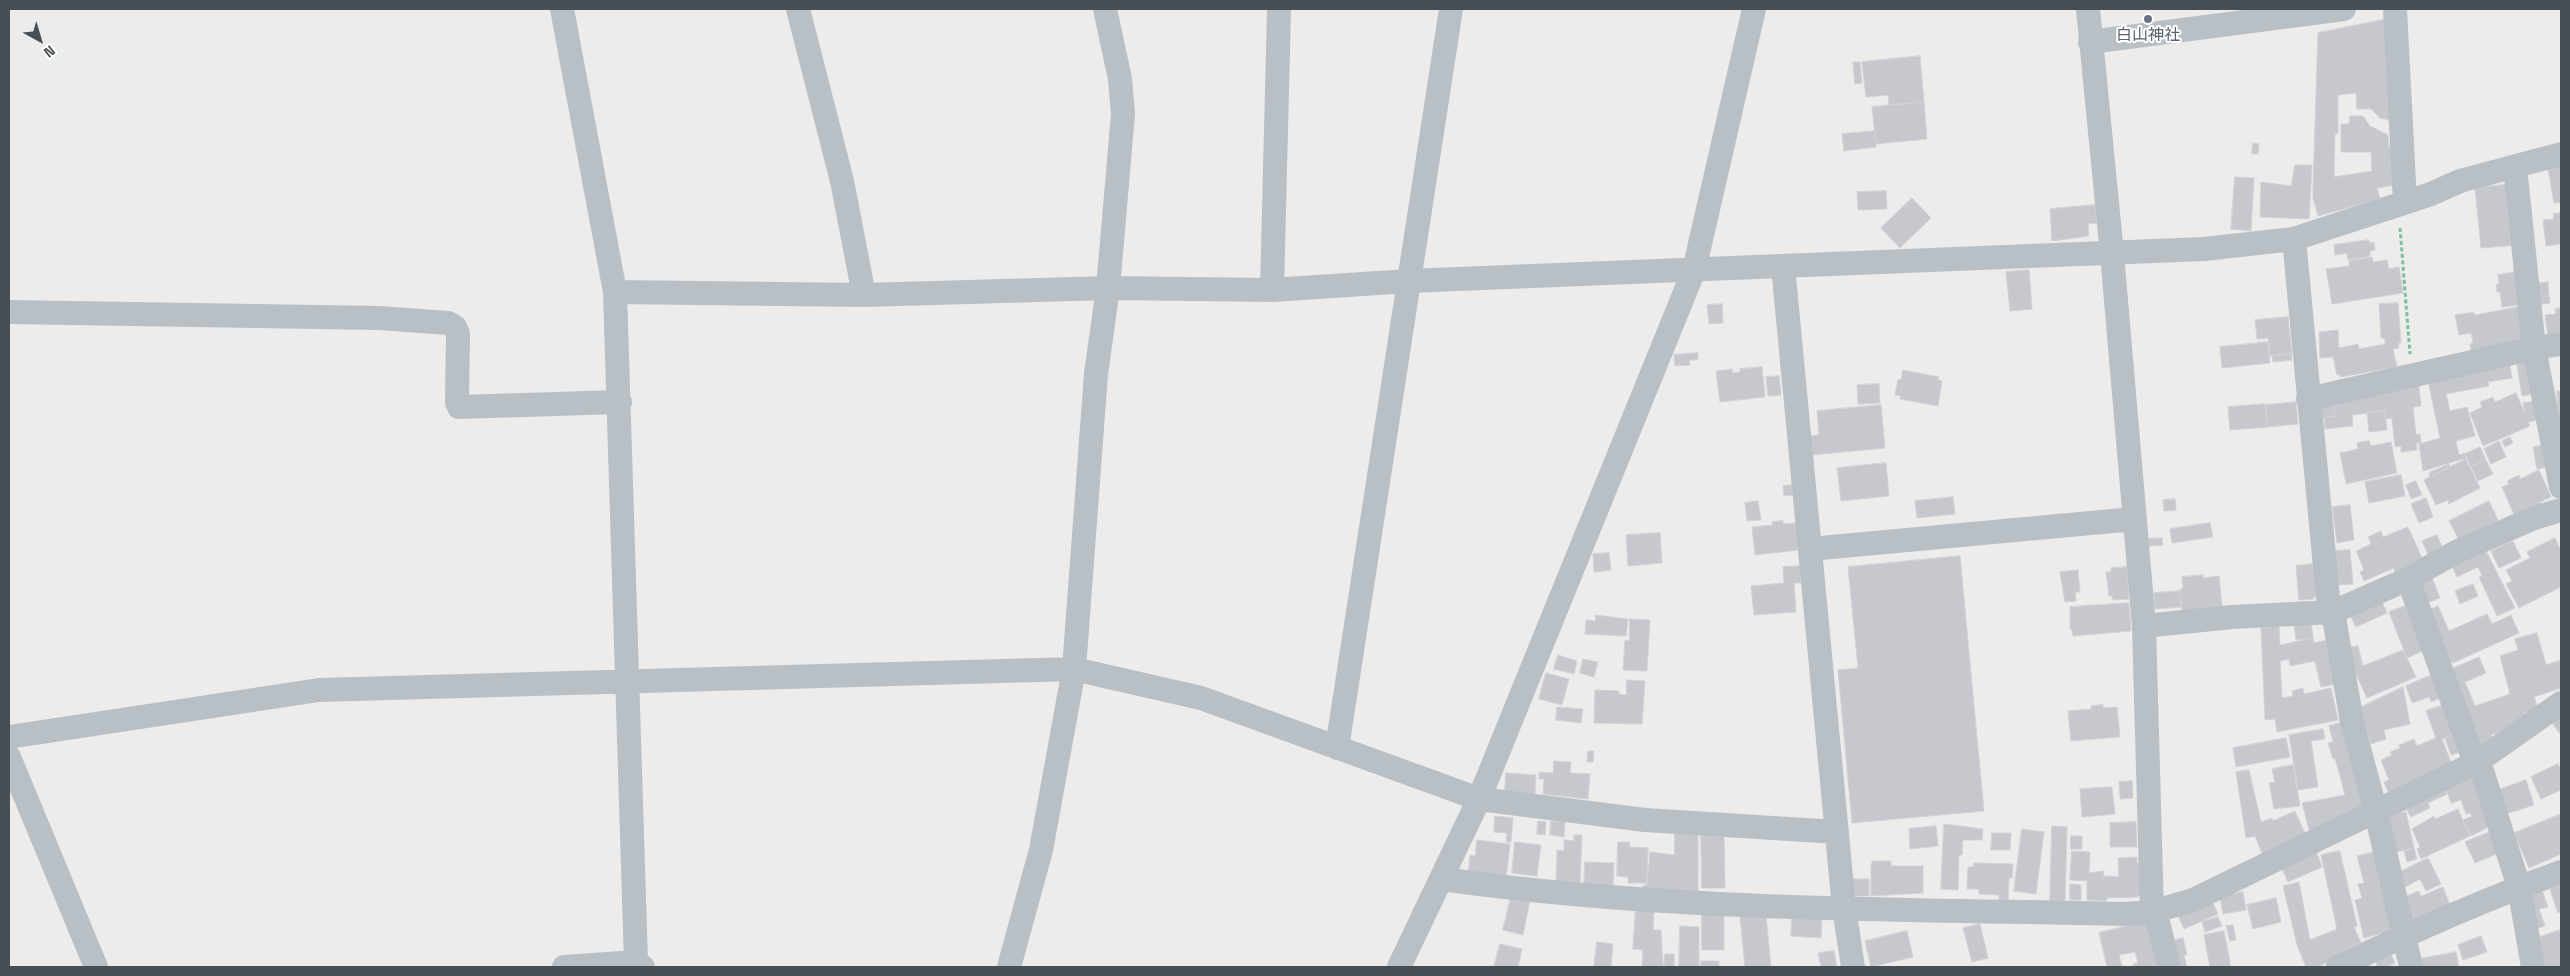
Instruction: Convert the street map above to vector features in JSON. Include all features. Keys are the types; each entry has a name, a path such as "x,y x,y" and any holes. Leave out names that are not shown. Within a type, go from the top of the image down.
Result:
{"street":[{"path":"562,9 615,292 640,965 564,967"},
{"path":"798,9 842,181 864,295"},
{"path":"1009,967 1041,850 1074,669 1096,374 1108,288 1123,114 1120,79 1106,9"},
{"path":"1272,290 1279,9"},
{"path":"1337,748 1451,9"},
{"path":"1399,967 1479,799 1694,270 1754,9"},
{"path":"2088,9 2112,254 2144,626 2152,912 2159,926 2169,967"},
{"path":"2090,42 2344,9"},
{"path":"2395,9 2402,204"},
{"path":"615,292 864,295 1108,288 1272,290 1408,281 2204,249 2294,239 2431,194 2460,181 2561,154"},
{"path":"2514,167 2534,348 2561,487"},
{"path":"2294,239 2328,598 2333,612 2352,722 2376,812 2411,967"},
{"path":"1783,266 1844,908 1853,967"},
{"path":"9,312 379,318 448,323 455,327 458,334 457,402 460,407 620,402"},
{"path":"2308,399 2534,348 2561,344"},
{"path":"2144,626 2232,617 2333,612 2408,579 2456,552 2534,518 2561,510"},
{"path":"1810,549 2134,519"},
{"path":"2408,579 2477,762 2519,887 2533,967"},
{"path":"9,737 320,690 1074,669 1201,698 1479,799 1645,820 1837,832"},
{"path":"1442,879 1517,890 1642,899 1844,908 2125,914 2152,912 2193,900 2477,762 2561,703"},
{"path":"9,757 96,967"},
{"path":"2338,967 2404,936 2519,887 2561,872"}],"path":[{"path":"2402,204 2411,377"}],"building":[{"path":"2387,19 2393,121 2380,118 2371,109 2357,109 2356,93 2338,95 2338,134 2335,133 2334,177 2372,171 2371,152 2341,152 2341,124 2349,124 2350,116 2363,116 2370,126 2388,135 2389,147 2392,146 2395,185 2377,188 2380,199 2318,216 2313,198 2313,185 2318,33"},
{"path":"1920,56 1924,102 1889,105 1888,95 1866,97 1862,62"},
{"path":"1853,62 1860,62 1862,83 1855,84"},
{"path":"1924,102 1927,139 1876,144 1872,107"},
{"path":"1875,131 1876,147 1844,151 1842,134"},
{"path":"2253,143 2259,144 2258,154 2252,154"},
{"path":"2295,165 2312,165 2309,219 2260,217 2261,182 2291,186"},
{"path":"2561,165 2561,202 2554,203 2548,169"},
{"path":"2235,177 2254,178 2251,231 2231,229"},
{"path":"2512,184 2519,245 2481,248 2475,188"},
{"path":"1886,191 1887,209 1858,210 1857,192"},
{"path":"1912,198 1931,218 1900,248 1881,228"},
{"path":"2095,205 2097,223 2088,224 2089,236 2052,241 2050,209"},
{"path":"2561,213 2561,244 2546,246 2543,220 2554,219 2553,214"},
{"path":"2369,240 2369,243 2374,242 2375,250 2370,251 2370,256 2348,260 2347,253 2335,255 2334,245"},
{"path":"2372,257 2373,262 2387,260 2389,269 2399,267 2403,293 2332,304 2326,269 2349,266 2349,261"},
{"path":"2029,270 2032,309 2010,311 2006,272"},
{"path":"2521,271 2526,304 2502,307 2500,292 2497,292 2496,284 2499,284 2498,275"},
{"path":"2548,282 2549,296 2536,297 2534,284"},
{"path":"2549,296 2550,303 2537,305 2536,297"},
{"path":"2398,303 2401,343 2398,343 2399,348 2393,349 2397,367 2340,377 2339,374 2337,375 2333,357 2320,358 2319,332 2338,330 2339,348 2358,344 2359,349 2385,344 2385,338 2381,338 2379,304"},
{"path":"1722,304 1723,323 1709,324 1707,305"},
{"path":"2524,306 2530,342 2472,357 2470,344 2473,343 2471,333 2459,335 2455,315 2474,312 2474,315"},
{"path":"2561,308 2561,342 2549,344 2545,315 2556,314 2555,309"},
{"path":"2288,317 2292,354 2270,356 2268,338 2257,339 2255,320"},
{"path":"2268,342 2270,363 2222,368 2220,347"},
{"path":"1698,353 1698,360 1689,360 1690,365 1675,366 1674,355"},
{"path":"2291,354 2292,360 2273,362 2272,356"},
{"path":"2534,356 2541,393 2522,396 2516,360"},
{"path":"2509,360 2512,378 2488,382 2489,386 2446,394 2450,411 2467,407 2475,436 2456,441 2459,455 2465,453 2466,458 2423,471 2419,444 2440,438 2427,376"},
{"path":"1762,367 1765,397 1720,402 1716,371 1732,369 1733,373 1740,372 1740,369"},
{"path":"1903,370 1939,377 1938,380 1942,381 1938,406 1900,399 1901,396 1895,395 1898,379 1901,380"},
{"path":"1779,376 1781,395 1768,396 1766,377"},
{"path":"1879,384 1880,403 1858,404 1857,385"},
{"path":"2419,385 2421,406 2413,407 2416,435 2420,434 2421,443 2416,443 2417,450 2401,452 2401,446 2395,447 2392,418 2385,419 2385,411 2352,415 2353,426 2325,429 2324,418 2335,416 2332,398"},
{"path":"2557,391 2561,391 2561,419 2559,419"},
{"path":"2516,393 2525,414 2523,403 2543,399 2546,418 2528,422 2530,426 2483,446 2470,413 2482,407 2480,402 2493,397 2495,402"},
{"path":"2331,396 2335,416 2322,418 2321,404"},
{"path":"2296,402 2298,424 2268,427 2266,405"},
{"path":"2265,404 2268,427 2230,430 2228,407"},
{"path":"1881,405 1885,448 1812,455 1810,436 1819,435 1817,411"},
{"path":"2385,411 2387,430 2369,432 2367,413"},
{"path":"2510,437 2513,443 2505,447 2502,441"},
{"path":"2369,441 2371,446 2391,442 2397,473 2346,484 2340,453 2358,449 2357,443"},
{"path":"2499,441 2506,457 2491,464 2484,449"},
{"path":"2547,445 2551,466 2537,469 2533,447"},
{"path":"2480,447 2486,460 2471,467 2465,454"},
{"path":"2466,459 2480,488 2449,504 2448,500 2436,505 2424,480"},
{"path":"2486,460 2493,474 2478,481 2471,467"},
{"path":"1886,463 1889,496 1841,501 1837,468"},
{"path":"2449,464 2450,467 2430,477 2429,473"},
{"path":"2539,470 2551,497 2540,502 2541,505 2515,517 2502,487 2509,484 2507,481 2519,475 2520,479"},
{"path":"2401,475 2405,496 2369,503 2365,482"},
{"path":"2416,481 2422,495 2411,499 2406,485"},
{"path":"1793,485 1793,495 1784,496 1783,486"},
{"path":"1953,497 1955,514 1917,518 1915,501"},
{"path":"2426,498 2433,517 2419,523 2411,504"},
{"path":"2175,499 2176,510 2164,511 2163,500"},
{"path":"1758,501 1761,520 1747,521 1745,503"},
{"path":"2489,501 2498,520 2460,542 2449,521"},
{"path":"2350,505 2354,540 2337,543 2332,507"},
{"path":"1783,521 1783,524 1797,523 1799,550 1755,555 1752,527 1773,525 1772,522"},
{"path":"2210,523 2213,537 2172,543 2170,529"},
{"path":"2408,527 2423,560 2395,572 2394,568 2364,581 2360,572 2364,570 2356,551 2371,544 2368,537 2381,531 2383,537"},
{"path":"1660,533 1662,563 1628,566 1626,535"},
{"path":"2437,535 2444,552 2430,559 2422,541"},
{"path":"2162,538 2163,545 2149,546 2148,539"},
{"path":"2555,538 2561,551 2561,587 2519,608 2506,584 2512,581 2506,570 2530,558 2527,552"},
{"path":"2513,541 2521,558 2499,568 2491,551"},
{"path":"2484,547 2515,608 2497,616 2479,577 2482,576 2478,567 2457,577 2450,562"},
{"path":"2350,550 2353,584 2337,585 2334,551"},
{"path":"1609,553 1611,570 1594,572 1593,554"},
{"path":"1960,556 1984,811 1852,823 1838,670 1858,668 1848,567"},
{"path":"2314,564 2317,593 2313,599 2299,600 2296,566"},
{"path":"1800,566 1801,583 1794,583 1796,612 1754,615 1751,586 1784,583 1783,567"},
{"path":"2127,567 2129,599 2113,600 2112,596 2109,596 2106,572 2111,572 2111,568"},
{"path":"2078,570 2080,592 2075,592 2076,601 2065,602 2060,572"},
{"path":"2203,575 2203,578 2219,576 2222,606 2182,612 2180,589 2183,589 2182,577"},
{"path":"2431,575 2440,598 2424,604 2415,581"},
{"path":"2473,584 2478,596 2460,604 2455,591"},
{"path":"2180,591 2181,607 2155,609 2154,593"},
{"path":"2380,597 2387,613 2356,627 2348,611"},
{"path":"2129,603 2131,631 2073,636 2072,629 2070,629 2070,607"},
{"path":"2405,606 2423,651 2407,658 2389,612"},
{"path":"2438,606 2449,631 2487,614 2492,624 2511,615 2519,633 2453,663 2451,661 2444,664 2426,612"},
{"path":"1596,615 1628,619 1626,636 1585,634 1586,620 1595,621"},
{"path":"1630,619 1650,620 1647,671 1623,670 1625,640 1629,641"},
{"path":"2311,622 2313,638 2296,640 2294,624"},
{"path":"2279,626 2280,645 2313,638 2314,643 2332,639 2342,683 2321,687 2315,661 2290,666 2289,659 2280,661 2282,698 2293,696 2292,691 2303,688 2304,694 2331,688 2338,720 2277,732 2275,719 2265,720 2261,628"},
{"path":"2537,633 2546,665 2561,660 2561,688 2534,697 2538,709 2524,713 2526,720 2515,727 2491,735 2493,742 2475,747 2446,671 2479,657 2486,673 2465,682 2475,706 2510,694 2500,656 2518,650 2515,639"},
{"path":"2358,646 2363,666 2403,650 2416,677 2367,698 2356,674 2351,674 2345,648"},
{"path":"1558,655 1577,661 1574,674 1554,669"},
{"path":"1583,659 1598,662 1594,677 1580,673"},
{"path":"1546,673 1569,679 1562,705 1539,699"},
{"path":"2436,673 2443,697 2431,702 2429,697 2412,703 2406,686"},
{"path":"1627,680 1645,681 1642,724 1594,723 1595,690 1619,691 1619,694 1626,695"},
{"path":"2403,687 2410,724 2384,730 2386,739 2371,744 2359,708"},
{"path":"2448,703 2458,733 2442,739 2452,765 2389,794 2384,782 2389,780 2381,760 2392,755 2390,752 2400,748 2399,745 2414,739 2417,746 2436,738 2426,711"},
{"path":"2103,705 2103,708 2117,707 2120,737 2071,741 2068,711 2092,709 2091,706"},
{"path":"1557,707 1583,709 1581,723 1556,720"},
{"path":"2561,709 2561,731 2559,733 2549,718"},
{"path":"2347,721 2368,809 2310,833 2302,803 2345,795 2335,758 2333,759 2328,743 2333,742 2329,726"},
{"path":"2323,729 2325,739 2311,741 2318,787 2298,790 2289,735"},
{"path":"2457,734 2463,751 2451,755 2445,738"},
{"path":"2286,738 2290,757 2236,767 2233,748"},
{"path":"1588,751 1594,751 1593,762 1587,762"},
{"path":"1554,761 1571,762 1570,773 1590,774 1588,799 1543,794 1544,779 1539,779 1539,772 1553,773"},
{"path":"2558,764 2561,770 2561,790 2541,799 2531,777"},
{"path":"2293,765 2300,806 2274,809 2269,783 2275,782 2272,769"},
{"path":"2249,770 2261,822 2272,818 2273,821 2295,811 2308,840 2265,860 2255,836 2246,838 2236,772"},
{"path":"1506,773 1536,775 1535,795 1505,792"},
{"path":"2477,775 2492,825 2471,836 2463,820 2472,816 2470,813 2466,814 2461,800 2451,803 2445,786"},
{"path":"2526,780 2534,805 2506,814 2498,790"},
{"path":"2132,781 2133,798 2120,799 2119,782"},
{"path":"2112,787 2115,814 2082,817 2080,789"},
{"path":"2444,787 2447,794 2428,803 2430,808 2411,817 2405,806"},
{"path":"2458,809 2470,836 2421,859 2417,849 2420,847 2412,829 2434,816 2435,819"},
{"path":"2406,812 2414,848 2392,853 2384,817"},
{"path":"2561,814 2561,854 2529,868 2514,833"},
{"path":"1495,816 1513,818 1511,842 1506,842 1507,833 1494,832"},
{"path":"1538,821 1546,822 1545,835 1537,834"},
{"path":"1551,821 1565,822 1564,837 1550,835"},
{"path":"2136,822 2137,847 2110,847 2110,823"},
{"path":"1944,824 1983,829 1982,840 1963,840 1962,855 1959,855 1958,890 1941,889"},
{"path":"1936,826 1938,846 1910,849 1909,829"},
{"path":"2052,826 2067,827 2065,903 2050,902"},
{"path":"2022,829 2044,832 2036,894 2014,891"},
{"path":"2492,831 2501,852 2475,863 2465,842"},
{"path":"1675,833 1698,834 1698,894 1643,891 1643,885 1647,885 1650,852 1674,855"},
{"path":"1992,833 2011,833 2010,850 1991,850"},
{"path":"1574,835 1582,835 1580,885 1556,884 1557,850 1564,851 1564,840 1574,841"},
{"path":"1701,835 1724,835 1725,888 1702,888"},
{"path":"2071,836 2082,836 2082,849 2071,849"},
{"path":"1477,840 1510,844 1506,879 1468,875 1470,855 1475,856"},
{"path":"1515,842 1541,845 1537,876 1512,873"},
{"path":"1618,842 1630,842 1629,847 1648,848 1647,883 1628,883 1628,877 1617,876"},
{"path":"2414,848 2417,859 2407,862 2404,851"},
{"path":"2072,851 2090,852 2089,873 2104,871 2103,876 2119,877 2118,858 2137,857 2137,863 2142,863 2143,870 2139,870 2141,894 2138,897 2107,898 2106,901 2087,900 2087,881 2070,880"},
{"path":"2316,851 2322,867 2288,882 2281,866"},
{"path":"2340,851 2357,926 2354,927 2361,943 2351,947 2353,953 2316,967 2306,967 2297,945 2283,886 2299,882 2310,940 2337,929 2321,855"},
{"path":"2375,852 2394,930 2364,938 2355,900 2362,898 2358,884 2364,883 2357,856"},
{"path":"2428,858 2441,884 2426,891 2420,879 2405,887 2398,873"},
{"path":"1873,861 1891,861 1891,866 1923,866 1923,893 1871,896 1871,865"},
{"path":"1585,862 1614,863 1613,888 1584,887"},
{"path":"1974,863 2013,864 2012,878 2009,878 2008,903 1999,902 1999,895 1979,894 1979,889 1967,889 1968,867 1973,867"},
{"path":"1853,879 1869,879 1869,896 1853,896"},
{"path":"2070,884 2081,885 2081,900 2070,900"},
{"path":"2561,885 2561,915 2560,912 2558,913 2550,889"},
{"path":"2443,887 2451,908 2414,924 2403,897 2419,891 2421,896"},
{"path":"2542,890 2548,907 2539,909 2545,926 2535,929 2526,895"},
{"path":"2243,892 2246,910 2223,914 2220,896"},
{"path":"1511,896 1530,900 1523,935 1503,930"},
{"path":"2276,898 2281,922 2253,929 2247,905"},
{"path":"2211,899 2218,914 2184,929 2177,913"},
{"path":"1636,908 1654,909 1653,930 1661,930 1663,967 1642,967 1643,950 1633,949"},
{"path":"1702,912 1724,912 1724,950 1702,950"},
{"path":"1766,915 1771,967 1745,967 1740,917"},
{"path":"1792,917 1822,918 1821,938 1791,936"},
{"path":"2218,917 2222,926 2205,932 2202,922"},
{"path":"2150,920 2162,967 2134,967 2133,964 2138,963 2135,952 2119,955 2122,967 2107,967 2099,933"},
{"path":"1980,924 1988,958 1972,962 1963,928"},
{"path":"2233,925 2236,940 2230,941 2226,926"},
{"path":"1680,926 1699,927 1699,967 1679,967"},
{"path":"2560,930 2561,967 2539,967 2531,940"},
{"path":"1907,931 1913,957 1871,967 1865,941"},
{"path":"2224,931 2231,967 2210,967 2204,935"},
{"path":"2481,936 2487,952 2463,960 2458,945"},
{"path":"2183,938 2187,955 2184,955 2187,967 2172,967 2166,943"},
{"path":"1597,942 1613,944 1611,967 1594,967"},
{"path":"1500,944 1522,949 1518,967 1494,967"},
{"path":"2389,950 2395,963 2386,967 2378,967 2373,957"},
{"path":"1834,951 1837,967 1818,967 1821,966 1818,953"},
{"path":"2456,952 2459,967 2422,967 2420,959"},
{"path":"1665,954 1674,954 1674,967 1664,967"},
{"path":"1701,961 1719,961 1719,967 1701,967"}],"place":[{"name":"白山神社","path":"2148,19"}]}
